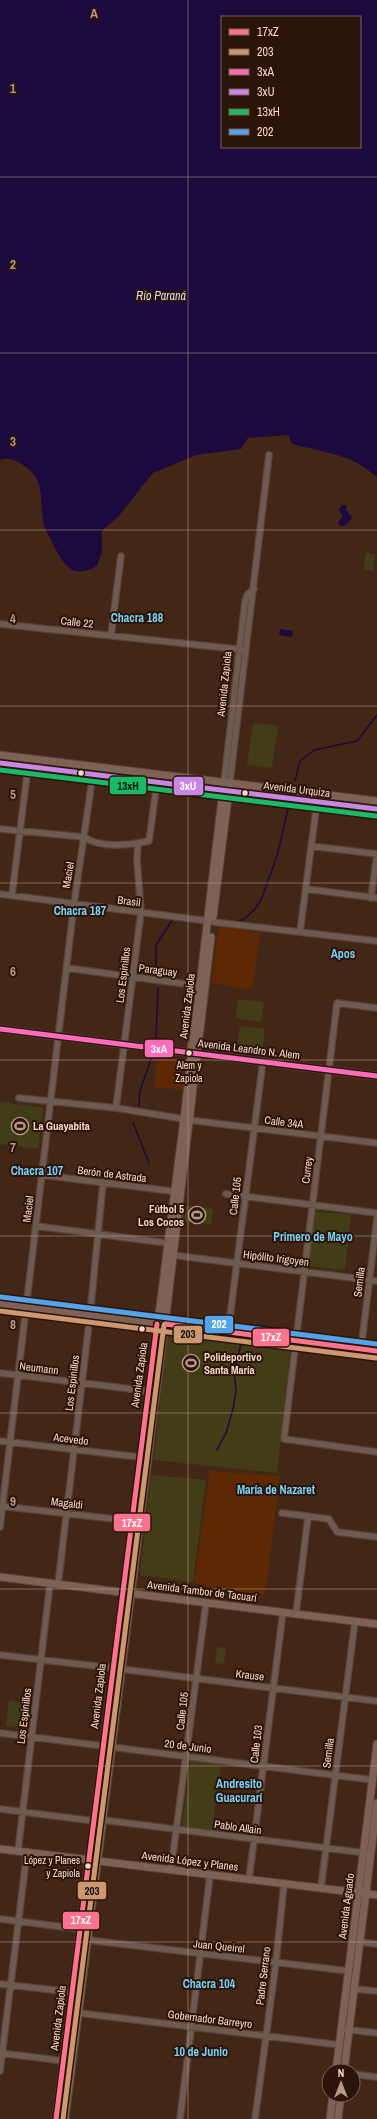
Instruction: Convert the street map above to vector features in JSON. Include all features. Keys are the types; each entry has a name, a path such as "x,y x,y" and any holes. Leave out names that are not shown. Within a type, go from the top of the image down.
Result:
{"main road":[{"name":"Avenida Urquiza","path":"0,754 377,801"},
{"name":"Avenida Urquiza","path":"0,763 377,809"},
{"name":"Avenida Zapiola","path":"65,2119 131,1594 161,1324 167,1242 176,1192 186,1119 227,782"},
{"name":"Avenida Zapiola","path":"194,1053 200,986 211,921"},
{"name":"Avenida Leandro N. Alem","path":"0,1029 377,1076"},
{"name":"Avenida Zapiola","path":"56,2119 139,1457 148,1391 172,1255 176,1192"},
{"path":"0,1304 377,1350"},
{"name":"Avenida Tambor de Tacuarí","path":"0,1577 377,1624"},
{"name":"Avenida Aguado","path":"344,2063 349,1971 367,1853 377,1744"},
{"name":"Avenida Aguado","path":"367,1853 376,1827 377,1802"},
{"name":"Avenida López y Planes","path":"0,1849 377,1895"},
{"name":"Avenida Aguado","path":"337,2063 340,2045 354,1989 360,1942 362,1893"},
{"path":"330,2119 332,2103"},
{"path":"338,2119 340,2103"}],"street":[{"name":"Avenida Zapiola","path":"227,782 254,588 269,455"},
{"path":"111,636 121,556"},
{"name":"Avenida Zapiola","path":"227,782 245,602 247,595 254,588"},
{"name":"Calle 22","path":"0,624 246,650"},
{"path":"12,895 28,767"},
{"name":"Maciel","path":"0,1527 1,1506 10,1442 74,904 93,774"},
{"path":"0,829 84,837 93,843 112,845 150,841 157,782"},
{"path":"300,932 317,802"},
{"name":"Los Espinillos","path":"116,1108 141,912 137,860 138,843"},
{"path":"306,890 374,898 377,854 311,846"},
{"name":"Brasil","path":"0,894 377,941"},
{"name":"Paraguay","path":"67,968 200,986"},
{"name":"Currey","path":"296,1341 337,1003 377,1008"},
{"name":"Calle 105","path":"228,1332 263,1061"},
{"name":"Calle 34A","path":"19,1098 51,1100 116,1108 186,1119 377,1143"},
{"name":"Berón de Astrada","path":"42,1175 176,1192"},
{"name":"Los Espinillos","path":"58,1585 90,1315 103,1183"},
{"path":"226,1194 377,1213"},
{"name":"Semilla","path":"361,1349 377,1218"},
{"path":"36,1226 167,1242"},
{"name":"Hipólito Irigoyen","path":"172,1255 377,1281"},
{"path":"296,1341 284,1439 377,1452"},
{"name":"Neumann","path":"0,1373 148,1391"},
{"name":"Acevedo","path":"0,1441 139,1457"},
{"name":"Magaldi","path":"1,1506 132,1521"},
{"path":"282,1513 329,1519 337,1532 377,1537"},
{"path":"296,1614 308,1516"},
{"name":"Los Espinillos","path":"18,1851 50,1584"},
{"name":"Calle 105","path":"171,1870 206,1603"},
{"name":"Calle 103","path":"249,1879 283,1612"},
{"name":"Semilla","path":"321,1888 356,1621"},
{"path":"0,1655 113,1668"},
{"name":"Krause","path":"121,1669 377,1701"},
{"name":"20 de Junio","path":"0,1733 373,1780"},
{"path":"0,1809 94,1821"},
{"name":"Pablo Allain","path":"102,1820 177,1828 367,1853"},
{"path":"0,2071 1,2053 27,1852"},
{"path":"180,2119 210,1875"},
{"name":"Padre Serrano","path":"255,2119 276,1962 284,1884"},
{"path":"0,1919 80,1929"},
{"name":"Juan Queirel","path":"88,1940 349,1971"},
{"path":"360,1942 377,1944"},
{"path":"0,1984 72,1992"},
{"path":"354,1989 377,1991"},
{"name":"Gobernador Barreyro","path":"79,2013 340,2045"},
{"path":"345,2029 377,2033"},
{"path":"1,2053 64,2061"},
{"path":"361,2075 377,2077"}],"shaded area":[{"path":"366,553 375,554 373,571 364,570"},
{"path":"253,723 278,726 272,768 247,765"},
{"path":"219,926 260,933 252,990 211,983"},
{"path":"238,999 264,1002 261,1022 236,1018"},
{"path":"240,1026 265,1029 263,1049 237,1045"},
{"path":"157,1058 188,1062 185,1090 154,1087"},
{"name":"La Guayabita","path":"0,1102 43,1108 38,1149 0,1144"},
{"name":"Fútbol 5 Los Cocos","path":"182,1205 213,1209 211,1224 180,1221"},
{"path":"314,1211 351,1215 345,1270 308,1266"},
{"path":"158,1333 161,1333 62,2119 58,2119"},
{"path":"167,1336 290,1349 277,1473 154,1460"},
{"path":"210,1471 280,1476 265,1595 220,1589 194,1583"},
{"path":"151,1475 206,1480 193,1582 140,1575"},
{"path":"217,1647 226,1648 224,1664 215,1663"},
{"path":"9,1701 25,1703 21,1727 6,1726"},
{"path":"191,1759 221,1764 212,1831 182,1827"}],"water":[{"name":"Río Paraná","path":"0,0 377,0 377,477 361,465 351,460 292,444 288,435 248,438 241,449 196,455 153,473 117,518 102,531 102,552 97,566 80,572 68,568 45,530 42,516 41,492 36,478 31,471 23,465 9,459 0,460"},
{"path":"342,505 346,505 347,511 352,518 345,526 340,526 338,522 343,517 339,510"},
{"path":"280,629 293,631 292,637 279,635"}],"waterway":[{"path":"295,781 300,761 314,750 357,741 377,715"},
{"path":"234,922 243,920 255,909 261,900 277,856 289,805"},
{"path":"156,971 156,945 173,919"},
{"path":"156,1038 158,988"},
{"path":"139,1107 140,1091 152,1056"},
{"path":"133,1123 149,1163"},
{"path":"217,1450 226,1433 233,1409 236,1390 234,1371 242,1340"}],"transit line":[{"name":"3xU","path":"0,763 377,809"},
{"name":"13xH","path":"0,770 376,816"},
{"name":"3xA","path":"0,1029 377,1076"},
{"name":"202","path":"1,1297 377,1344"},
{"name":"203","path":"0,1311 376,1358"},
{"name":"17xZ","path":"56,2119 157,1324"},
{"name":"17xZ","path":"165,1324 377,1351"},
{"name":"203","path":"63,2119 164,1325"}],"place":[{"name":"Alem y Zapiola","path":"189,1053"},
{"name":"La Guayabita","path":"20,1126"},
{"name":"Fútbol 5 Los Cocos","path":"197,1215"},
{"name":"Polideportivo Santa María","path":"191,1363"},
{"name":"López y Planes y Zapiola","path":"88,1866"}],"district":[{"name":"Chacra 188","path":"137,618"},
{"name":"Chacra 187","path":"80,911"},
{"name":"Apos","path":"343,954"},
{"name":"Chacra 107","path":"37,1171"},
{"name":"Primero de Mayo","path":"313,1237"},
{"name":"María de Nazaret","path":"276,1490"},
{"name":"Andresito Guacurarí","path":"239,1791"},
{"name":"Chacra 104","path":"209,1984"},
{"name":"10 de Junio","path":"201,2052"}]}
